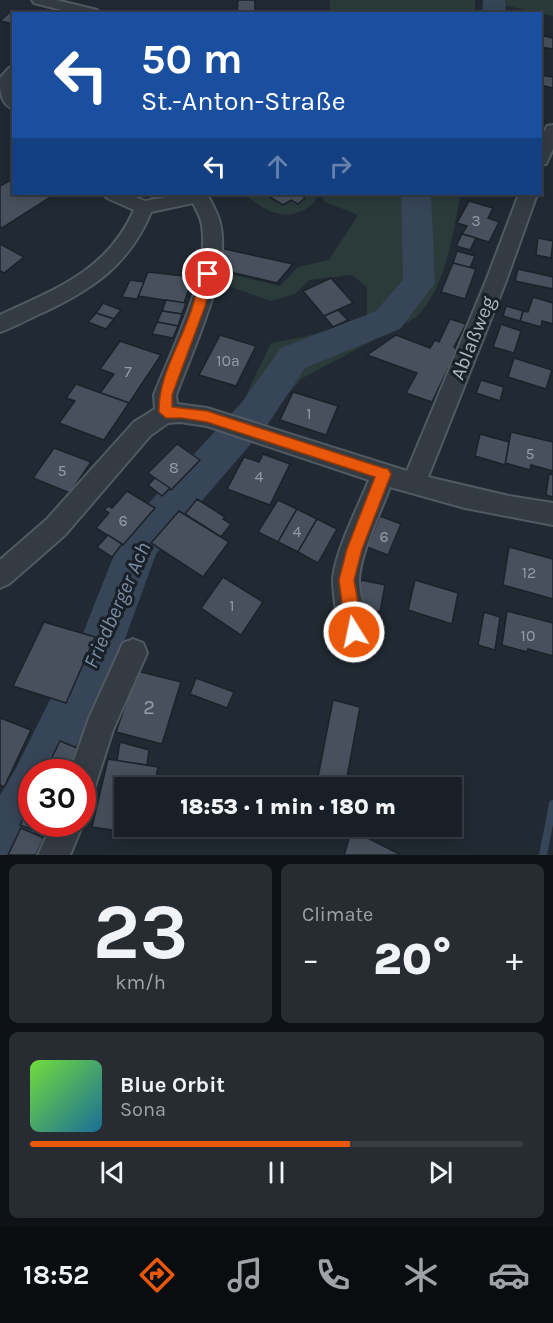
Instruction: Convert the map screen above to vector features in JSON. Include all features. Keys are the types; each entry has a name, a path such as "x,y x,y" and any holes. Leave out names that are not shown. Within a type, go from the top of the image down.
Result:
{"street":[{"path":"39,0 94,11"},
{"path":"6,96 6,78 12,73"},
{"path":"542,155 553,130"},
{"path":"115,195 144,207 198,195 212,223 212,258 199,306 165,395 166,412"},
{"name":"Ablaßweg","path":"414,482 496,281 528,195"},
{"path":"0,324 87,281 126,247 138,227 144,207"},
{"path":"0,576 56,527 142,429 154,418 166,412 182,412 241,428 383,474 510,508 553,514"},
{"path":"354,632 346,580 354,549 383,474"},
{"path":"89,759 99,728 133,653"},
{"path":"54,855 62,837"}],"shaded area":[{"path":"330,0 475,0 475,11 473,12 330,12"},
{"path":"504,0 553,0 553,16 542,12 502,5"},
{"path":"245,195 318,195 307,208 295,213 282,214 263,207"},
{"path":"324,195 456,195 460,198 446,262 434,293 415,318 301,379 268,418 239,410 271,343 304,337 367,318 367,287 352,275 309,280 295,294 271,301 229,286 226,273 280,286 298,267 329,260 358,215 323,201"}],"building":[{"path":"238,0 255,0 255,12 237,12"},
{"path":"10,12 12,12 12,24 0,21"},
{"path":"542,35 553,38 553,49 542,47"},
{"path":"542,75 553,77 553,88 542,85"},
{"path":"12,179 12,195 54,195 2,228 0,226 0,186"},
{"path":"146,195 167,195 153,200"},
{"path":"267,195 300,195 305,198 298,204 291,200 283,205"},
{"path":"469,201 493,208 488,218 499,222 489,242 462,234 467,226 457,223"},
{"path":"462,234 476,238 470,250 456,246"},
{"path":"538,238 553,241 551,258 536,255"},
{"path":"0,244 24,257 4,273 0,271"},
{"path":"220,248 293,264 277,283 217,269"},
{"path":"457,251 475,256 470,268 453,263"},
{"path":"453,263 476,269 465,299 441,292"},
{"path":"518,269 553,277 553,289 515,281"},
{"path":"148,272 193,277 184,303 138,296"},
{"path":"331,278 353,303 324,316 303,291"},
{"path":"130,280 144,282 137,299 122,297"},
{"path":"533,297 553,303 553,324 542,321 541,327 520,321 523,311 528,312"},
{"path":"166,300 186,303 182,314 162,311"},
{"path":"103,303 121,310 114,319 96,313"},
{"path":"506,306 523,311 520,321 503,316"},
{"path":"338,310 348,320 333,327 324,316"},
{"path":"162,311 182,314 178,326 157,322"},
{"path":"96,313 114,319 106,329 88,322"},
{"path":"450,319 466,324 454,347 457,350 432,402 406,393 417,373 367,355 396,335 430,348 435,340 439,342"},
{"path":"157,322 178,326 173,338 152,334"},
{"path":"501,324 521,331 514,353 493,347"},
{"path":"220,335 256,346 236,386 199,375"},
{"path":"120,341 161,355 129,403 100,393 114,374 100,369"},
{"path":"514,358 552,370 546,389 508,377"},
{"path":"481,380 504,387 500,401 476,393"},
{"path":"76,384 129,403 104,440 59,423 75,401 66,398"},
{"path":"293,392 338,406 326,435 280,420"},
{"path":"511,432 553,442 553,471 531,465 530,470 505,463"},
{"path":"480,434 509,442 505,465 475,456"},
{"path":"177,444 200,460 171,490 148,473"},
{"path":"54,448 91,462 70,493 33,478"},
{"path":"263,454 290,464 270,505 227,489 244,457 259,462"},
{"path":"549,474 553,475 553,497 546,495"},
{"path":"155,478 170,488 162,496 148,485"},
{"path":"127,491 155,508 123,545 96,528 109,513 104,510 108,506 112,508"},
{"path":"197,499 225,517 223,519 231,524 221,537 185,514"},
{"path":"278,500 297,509 278,542 258,532"},
{"path":"297,509 317,519 298,552 278,542"},
{"path":"179,511 229,542 203,577 151,543"},
{"path":"380,516 401,524 388,555 367,547"},
{"path":"317,519 337,529 318,563 298,552"},
{"path":"108,535 122,544 112,557 97,547"},
{"path":"509,547 553,559 553,599 503,585"},
{"path":"223,577 263,602 241,635 201,608"},
{"path":"361,580 385,585 380,612 356,606"},
{"path":"415,580 458,593 452,624 408,610"},
{"path":"507,611 553,623 553,656 502,645"},
{"path":"484,612 500,617 495,650 478,645"},
{"path":"44,622 95,637 66,703 13,686"},
{"path":"137,671 181,682 162,744 116,732"},
{"path":"196,678 234,692 227,708 190,694"},
{"path":"333,700 360,707 347,777 318,777"},
{"path":"0,718 31,730 4,787 0,785"},
{"path":"60,741 82,750 79,759 51,759"},
{"path":"120,742 149,750 147,765 117,761"},
{"path":"108,759 158,767 156,777 114,777 114,830 96,828 96,810"},
{"path":"18,834 18,837 44,838 36,855 8,855"},
{"path":"350,837 366,837 401,855 344,855"}],"waterway":[{"name":"Friedberger Ach","path":"494,0 494,12"},
{"name":"Friedberger Ach","path":"45,759 101,645 139,543 255,413 293,358 388,320 419,283 416,195"},
{"path":"543,855 553,804"},
{"name":"Friedberger Ach","path":"0,847 18,813"}],"route":[{"path":"208,274 199,306 165,395 166,412 182,412 207,417 383,474 354,549 346,580 354,632"}]}
